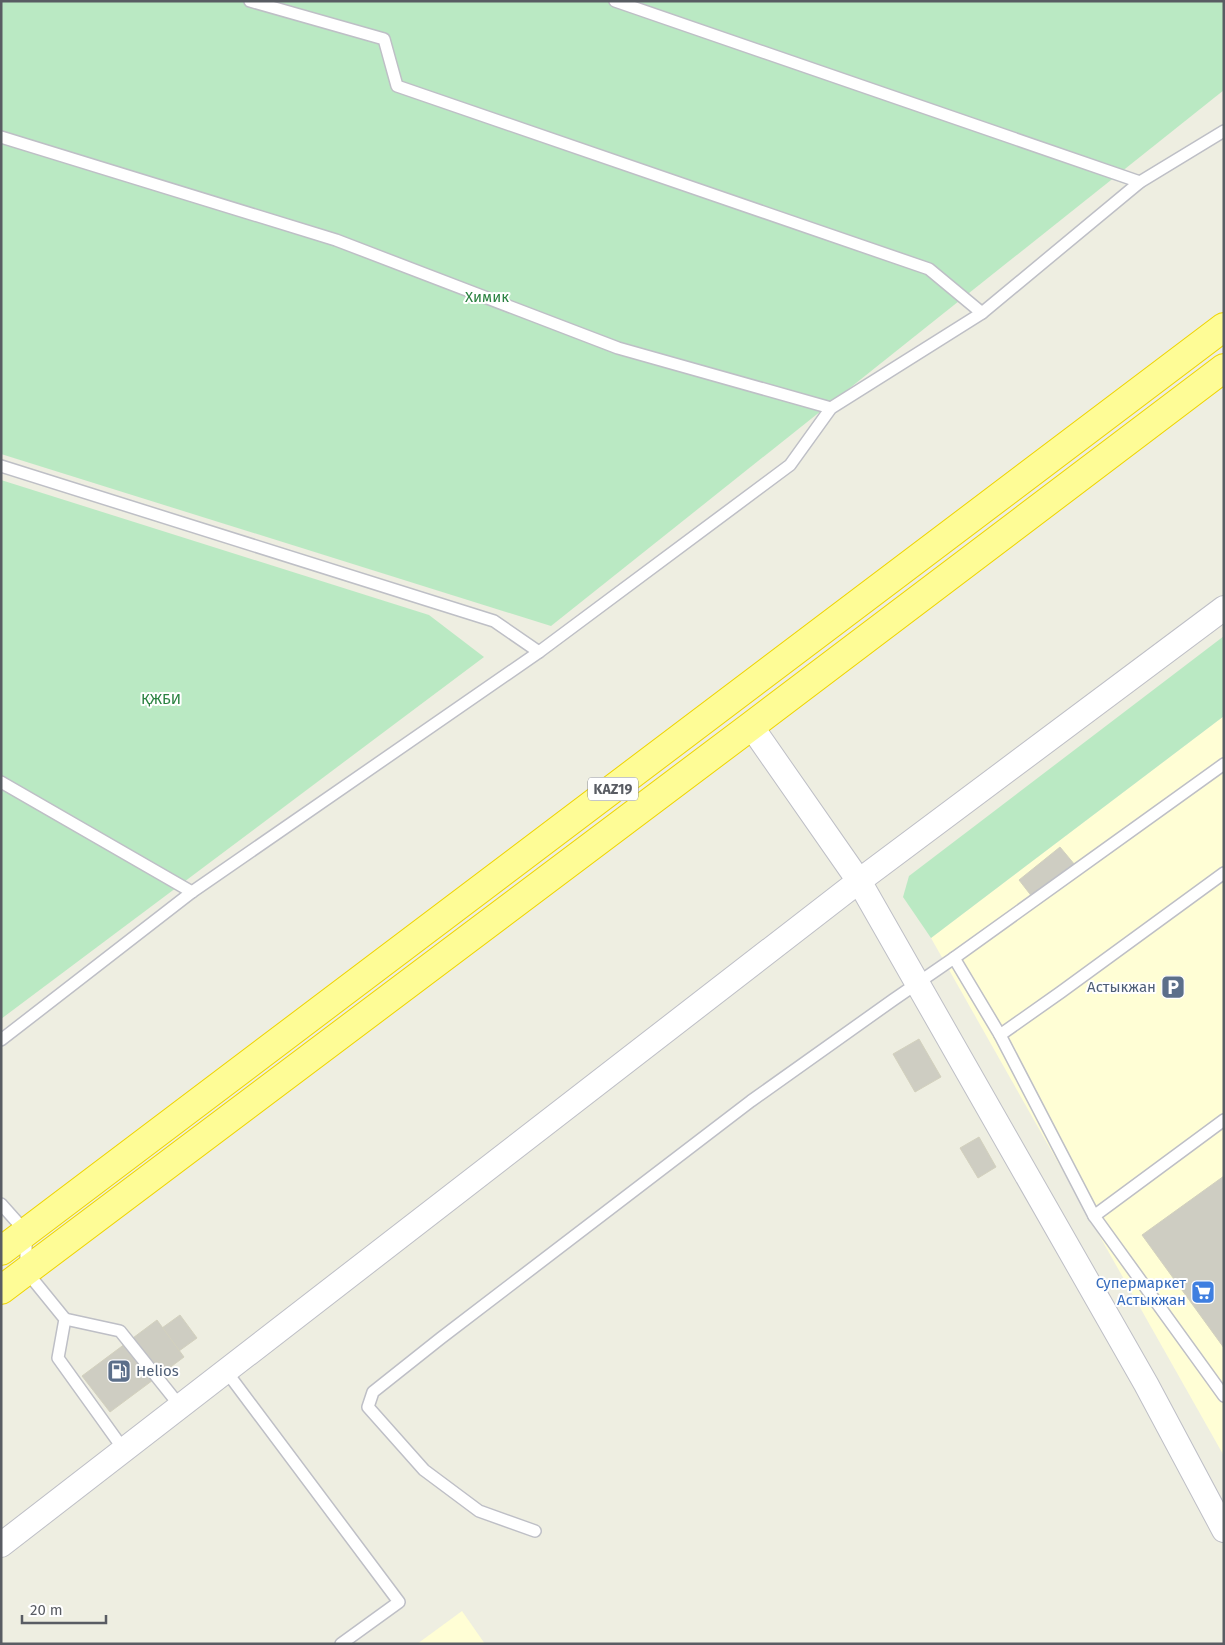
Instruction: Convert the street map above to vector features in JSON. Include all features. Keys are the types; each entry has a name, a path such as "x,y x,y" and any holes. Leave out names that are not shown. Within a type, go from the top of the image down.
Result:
{"highway":[{"name":"KAZ19","path":"1,1251 1224,328"},
{"name":"KAZ19","path":"1,1290 1224,368"}],"street":[{"path":"1,1545 859,881 1224,608"},
{"path":"751,726 859,881 1146,1384 1224,1530"}],"lane":[{"path":"250,1 384,39 397,86 928,269 982,313"},
{"path":"614,1 1140,182"},
{"path":"1,1040 192,892 539,652 790,464 831,408 982,313 1140,182 1224,131"},
{"path":"1,137 336,240 618,348 831,408"},
{"path":"1,466 494,621 539,652"},
{"path":"536,1531 479,1511 424,1470 368,1407 373,1392 751,1101 1224,764"},
{"path":"1,782 192,892"},
{"path":"1000,1035 1224,873"},
{"path":"954,958 1000,1035 1094,1216 1224,1396"},
{"path":"1094,1216 1224,1120"},
{"path":"1,1204 26,1232 26,1271 64,1319 120,1331 180,1406"},
{"path":"64,1319 58,1358 124,1450"},
{"path":"226,1371 399,1602 342,1644"}],"shaded area":[{"path":"1224,716 1224,1456 931,938"},
{"path":"462,1611 485,1644 417,1644"}],"green space":[{"name":"Химик","path":"1,1 1224,1 1224,90 551,626 1,454"},
{"name":"ҚЖБИ","path":"1,480 429,615 484,657 1,1019"},
{"path":"1224,636 1224,716 931,938 903,897 909,876"}],"building":[{"path":"1060,847 1075,865 1033,898 1019,880"},
{"path":"919,1039 941,1077 915,1092 893,1054"},
{"path":"979,1137 996,1167 978,1178 960,1148"},
{"name":"Супермаркет Астыкжан","path":"1224,1176 1224,1348 1142,1235"},
{"path":"180,1315 197,1338 179,1351 162,1328"},
{"path":"157,1320 184,1357 110,1412 82,1376"}],"place":[{"name":"Астыкжан","path":"1173,987"},
{"name":"Супермаркет Астыкжан","path":"1203,1292"},
{"name":"Helios","path":"119,1371"}]}
